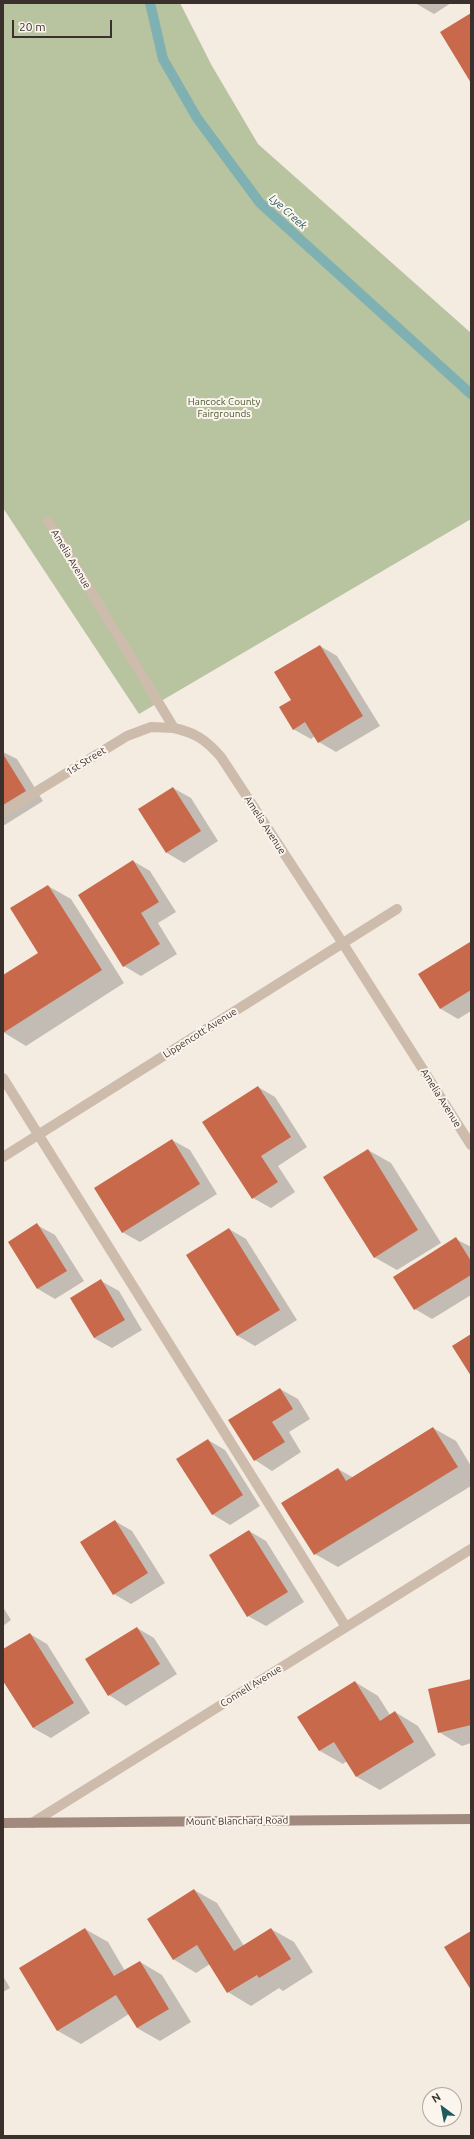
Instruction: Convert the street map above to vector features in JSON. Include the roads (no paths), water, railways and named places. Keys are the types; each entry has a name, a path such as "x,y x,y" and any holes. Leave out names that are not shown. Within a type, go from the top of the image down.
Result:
{"main road":[{"name":"Mount Blanchard Road","path":"3,1823 471,1819"}],"street":[{"name":"Amelia Avenue","path":"48,521 174,728 192,732 210,745 220,757 342,942 471,1145"},
{"name":"1st Street","path":"3,812 127,736 151,727 174,728"},
{"name":"Lippencott Avenue","path":"3,1156 342,942 397,909"},
{"path":"3,1078 346,1627"},
{"name":"Connell Avenue","path":"32,1823 471,1549"}],"waterway":[{"name":"Lye Creek","path":"150,3 163,59 197,118 260,203 471,394"}],"park label":[{"name":"Hancock County Fairgrounds","path":"224,408"}]}
